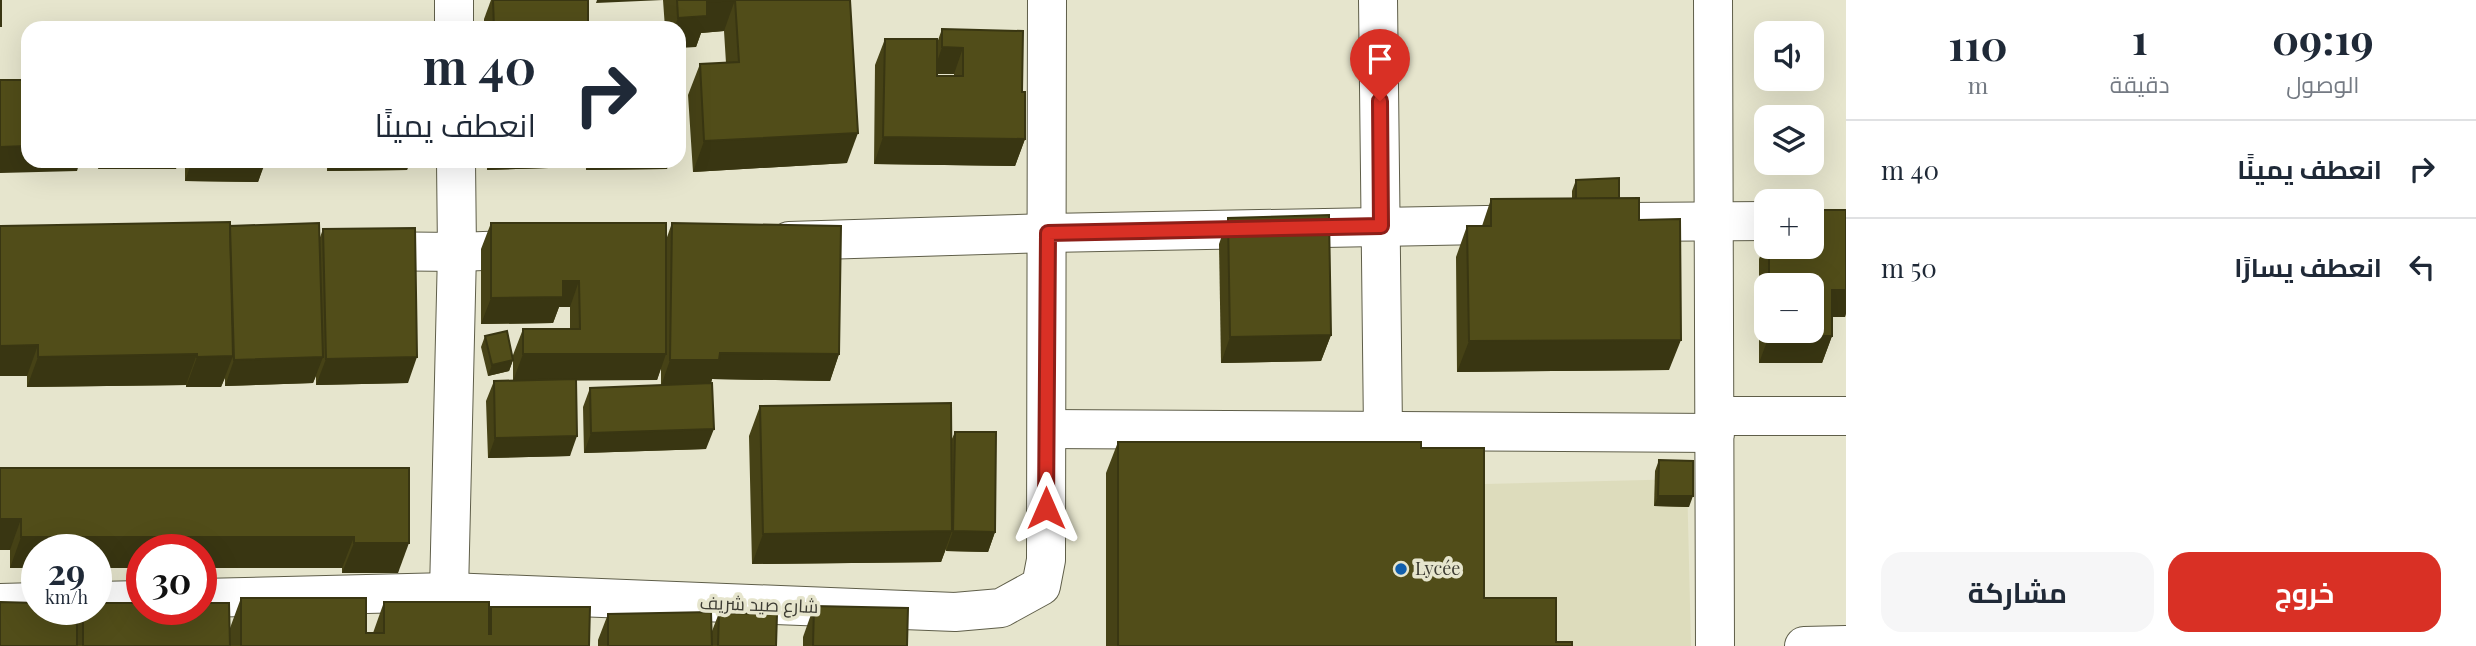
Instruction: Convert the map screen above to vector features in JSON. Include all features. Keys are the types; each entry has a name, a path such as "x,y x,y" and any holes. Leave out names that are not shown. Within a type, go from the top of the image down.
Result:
{"street":[{"path":"454,0 454,21"},
{"name":"شارع صيد شريف","path":"217,598 449,593 903,629 955,612 1001,608 1041,586 1046,560 1047,0"},
{"path":"1378,0 1383,431"},
{"path":"1713,0 1715,646"},
{"path":"449,593 457,252 456,168"},
{"path":"759,242 1048,233 1754,221"},
{"path":"332,250 457,252 567,248"},
{"path":"1047,429 1383,431 1715,424 1846,416"},
{"path":"0,603 21,602"},
{"path":"1804,646 1846,645"}],"shaded area":[{"name":"Lycée","path":"1687,479 1691,646 1115,646 1111,493"}],"building":[{"path":"493,0 588,0 588,21 494,21"},
{"path":"677,0 735,0 707,2 707,16 678,18"},
{"path":"735,0 850,0 858,133 704,141 700,64 739,62"},
{"path":"942,29 1023,31 1022,92 1025,92 1025,139 883,137 885,39 937,39 937,76 963,76 963,48 942,47"},
{"path":"0,80 21,80 21,146 0,147"},
{"path":"1619,178 1619,198 1576,199 1576,180"},
{"path":"1639,198 1639,220 1680,219 1681,340 1469,341 1467,226 1491,226 1491,199"},
{"path":"1824,210 1846,210 1846,290 1832,290 1832,336 1824,336 1824,273 1769,273 1769,259 1824,259"},
{"path":"1329,215 1331,335 1230,337 1228,218"},
{"path":"230,222 233,356 197,357 197,354 38,357 38,345 0,346 0,226"},
{"path":"319,223 323,357 234,360 230,226"},
{"path":"491,223 666,223 666,354 523,354 523,329 580,329 579,281 563,281 563,297 491,298"},
{"path":"672,223 841,226 839,354 720,353 719,360 670,360"},
{"path":"415,228 417,357 326,359 323,229"},
{"path":"507,331 513,360 492,365 485,336"},
{"path":"576,379 577,436 495,438 494,381"},
{"path":"712,383 714,429 591,433 590,388"},
{"path":"951,403 952,531 763,534 760,406"},
{"path":"955,432 996,432 995,532 953,531"},
{"name":"Lycée","path":"1118,442 1421,442 1421,448 1484,448 1484,598 1556,598 1556,642 1572,642 1572,646 1118,646"},
{"path":"1659,460 1693,461 1693,496 1658,496"},
{"path":"0,468 409,468 409,543 354,543 354,537 126,534 126,537 112,537 112,534 21,534 21,519 0,519"},
{"path":"241,598 366,598 366,633 384,633 384,602 489,602 489,634 491,607 590,607 589,646 241,646"},
{"path":"0,602 21,603 21,625 77,625 77,646 0,646"},
{"path":"112,603 126,603 126,625 217,625 217,603 229,603 230,646 83,646 83,625 112,625"},
{"path":"814,606 908,608 907,646 813,646"},
{"path":"711,612 712,646 608,646 608,614"},
{"path":"719,613 777,614 776,646 718,646"}],"place":[{"name":"Lycée","path":"1401,569"}],"route":[{"path":"1046,508 1048,233 1381,226 1380,101"}]}
